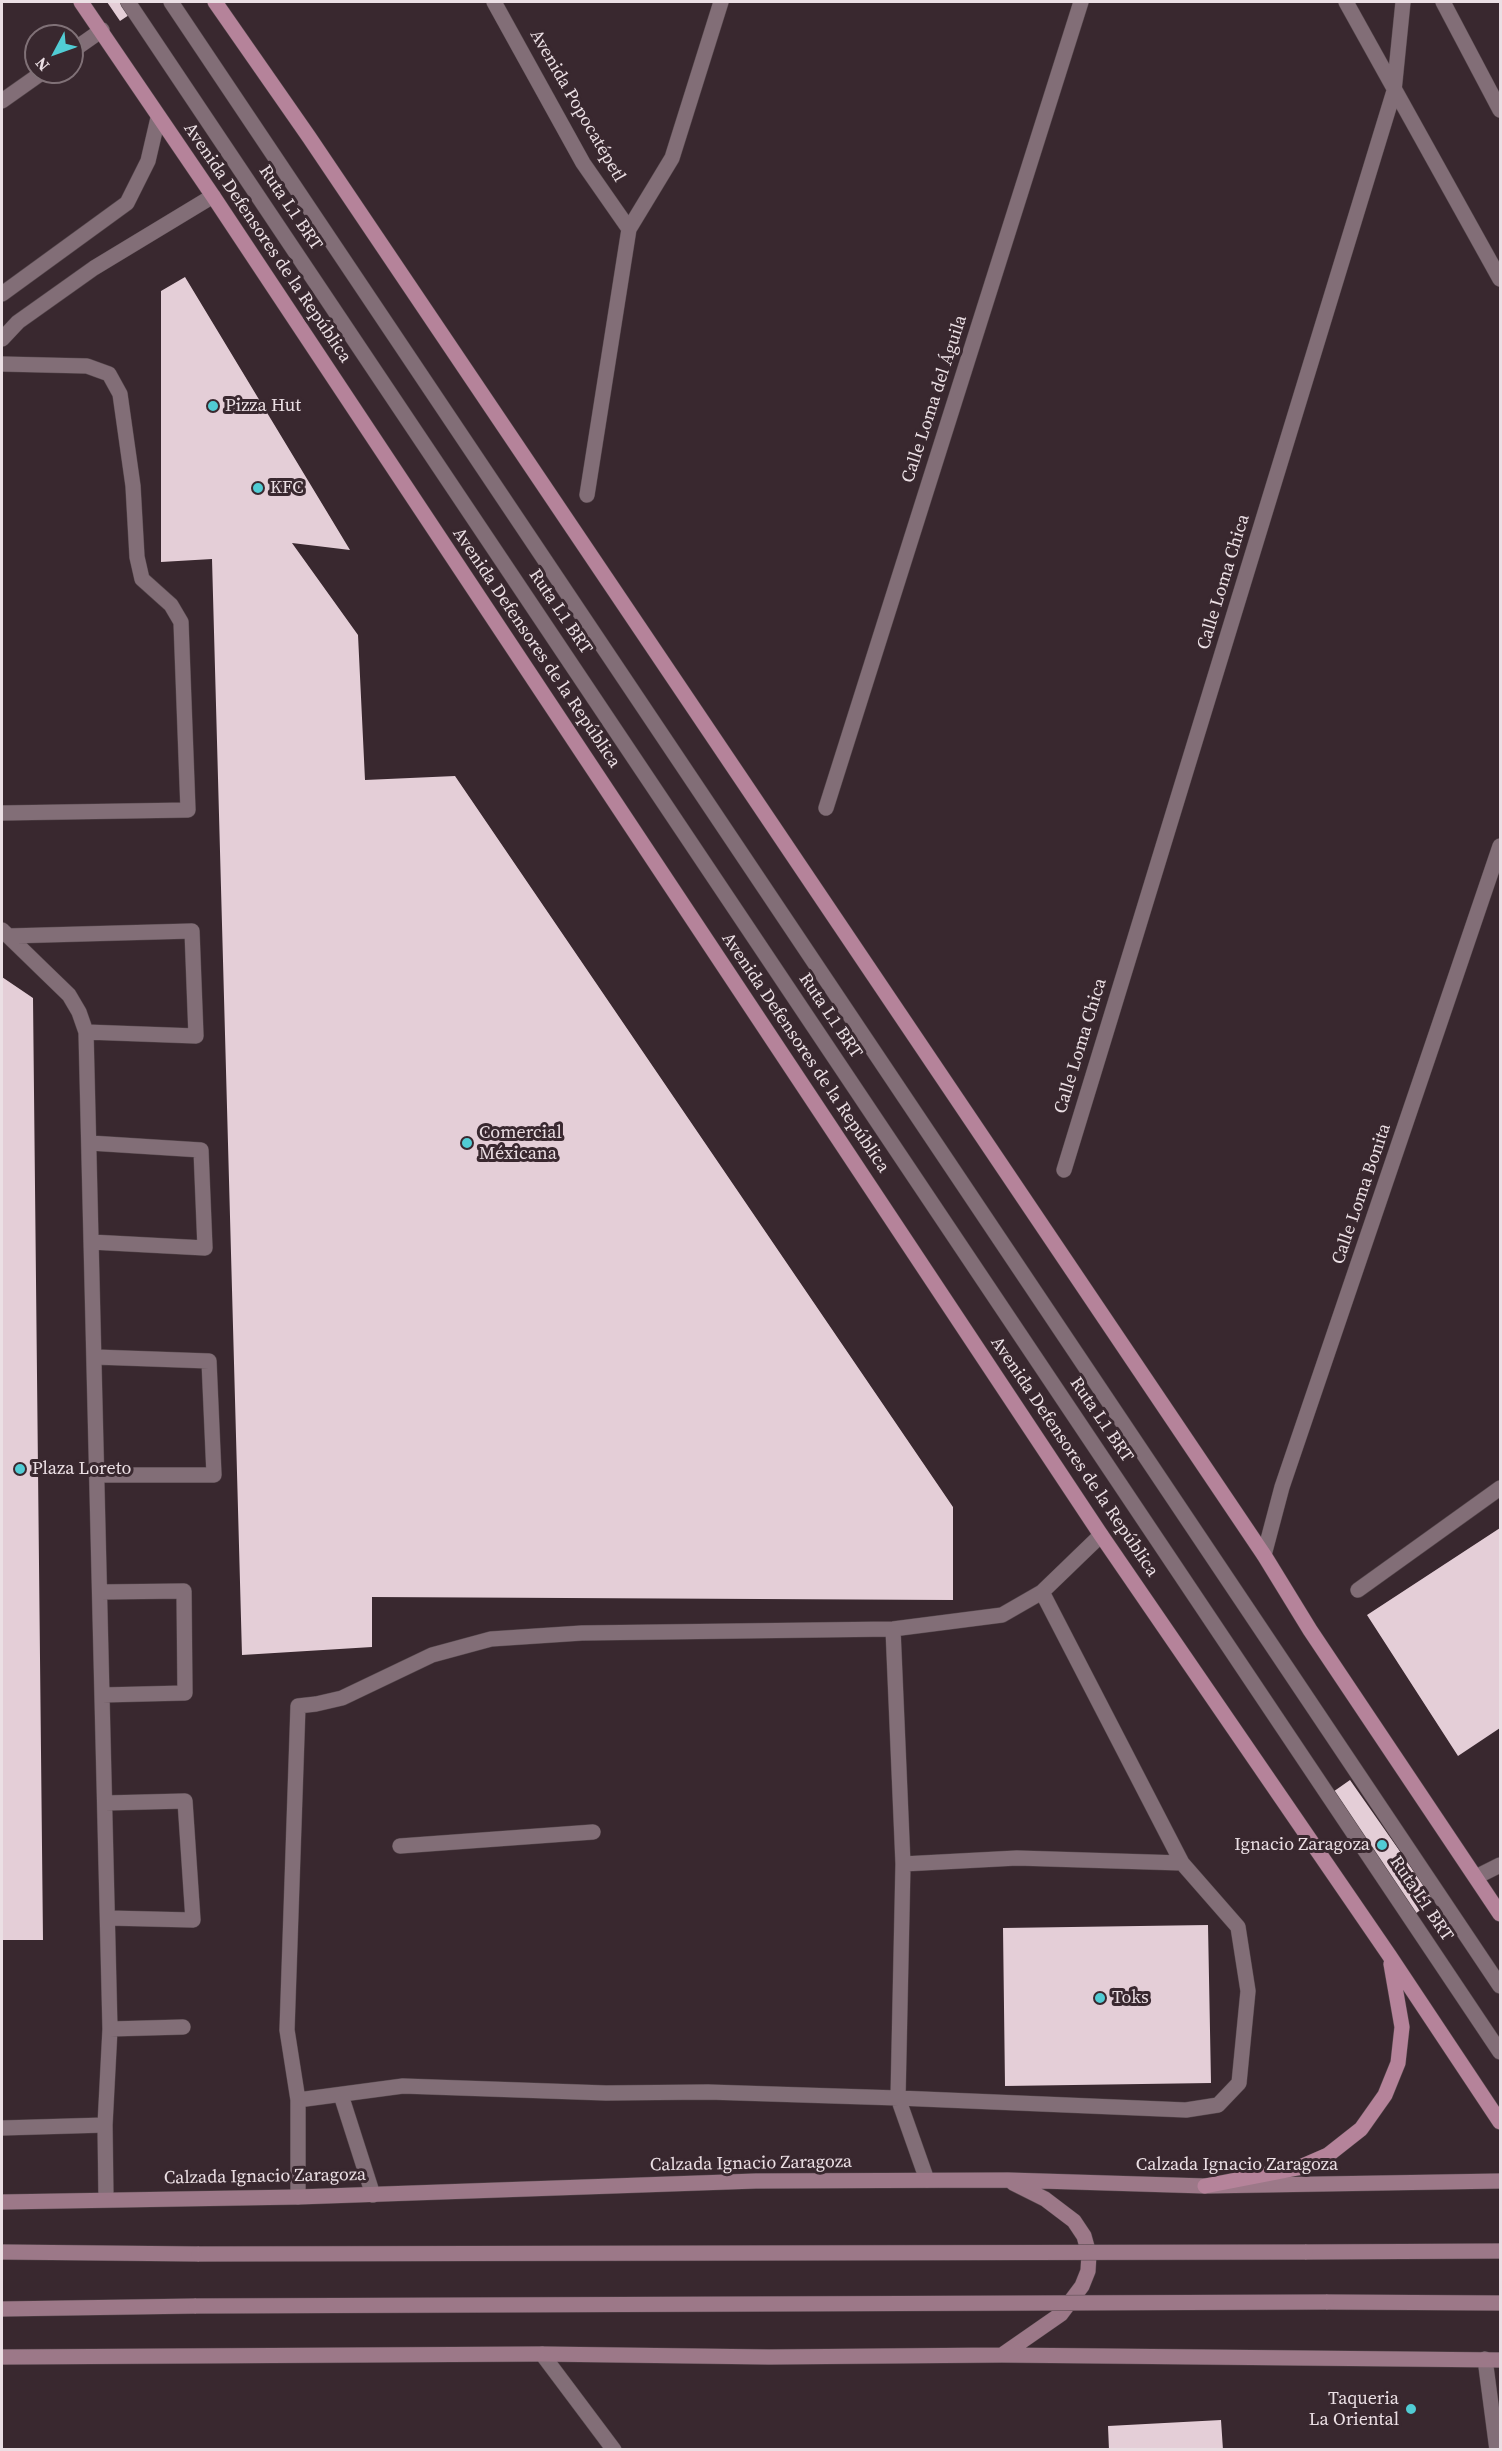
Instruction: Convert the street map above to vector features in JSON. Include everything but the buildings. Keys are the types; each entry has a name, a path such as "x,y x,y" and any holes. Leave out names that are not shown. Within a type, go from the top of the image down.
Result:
{"main road":[{"name":"Avenida Defensores de la República","path":"81,2 213,196 1101,1536 1389,1955 1500,2122"},
{"path":"215,2 329,166 1264,1555 1310,1630 1500,1914"},
{"path":"1205,2186 1298,2168 1328,2155 1361,2129 1385,2095 1398,2063 1402,2026 1389,1955"},
{"path":"1002,2355 1061,2314 1082,2286 1088,2271 1089,2254 1084,2236 1074,2221 1045,2199 1008,2180"},
{"name":"Calzada Ignacio Zaragoza","path":"2,2202 373,2195 756,2181 1008,2180 1205,2186 1500,2181"},
{"path":"2,2252 198,2254 1500,2250"},
{"path":"2,2309 196,2306 1500,2303"},
{"path":"2,2357 542,2354 769,2358 1002,2355 1500,2360"}],"street":[{"name":"Ruta L1 BRT","path":"128,2 1500,2052"},
{"name":"Ruta L1 BRT","path":"171,2 1500,1986"},
{"name":"Avenida Popocatépetl","path":"494,2 583,162 629,229"},
{"path":"587,495 629,229 672,158 721,2"},
{"name":"Calle Loma del Águila","path":"826,808 1081,2"},
{"path":"1346,2 1500,279"},
{"name":"Calle Loma Chica","path":"1064,1170 1394,92 1403,2"},
{"path":"1443,2 1500,110"},
{"path":"84,43 102,30"},
{"path":"2,102 27,84"},
{"path":"2,294 127,203 148,161 158,118"},
{"path":"2,339 18,322 94,268 213,196"},
{"path":"2,364 87,366 109,374 120,394 133,486 137,557 142,579 171,605 181,622 188,810 2,813"},
{"name":"Calle Loma Bonita","path":"1264,1555 1286,1476 1500,846"},
{"path":"5,933 192,931 196,1036 86,1032"},
{"path":"5,933 69,995 79,1012 86,1032 110,2029 105,2125 106,2199"},
{"path":"90,1143 201,1150 204,1248 91,1242"},
{"path":"94,1357 209,1361 214,1475 98,1476"},
{"path":"1358,1590 1500,1488"},
{"path":"298,2197 298,2100 287,2030 298,1706 342,1698 432,1655 491,1639 582,1633 893,1629 1002,1615 1042,1592 1101,1536"},
{"path":"100,1592 184,1591 185,1693 102,1695"},
{"path":"298,2100 403,2086 606,2093 708,2092 1186,2110 1218,2105 1239,2082 1248,1991 1238,1927 1182,1863 1042,1592"},
{"path":"893,1629 903,1864 898,2098 927,2180"},
{"path":"105,1803 185,1801 193,1920 108,1918"},
{"path":"400,1846 593,1832"},
{"path":"903,1864 1017,1858 1182,1863"},
{"path":"1476,1877 1500,1865"},
{"path":"110,2029 183,2027"},
{"path":"340,2095 373,2195"},
{"path":"2,2128 105,2125"},
{"path":"542,2354 614,2450"},
{"path":"1485,2359 1497,2450"}],"place":[{"name":"Pizza Hut","path":"213,406"},
{"name":"KFC","path":"258,488"},
{"name":"Comercial Méxicana","path":"467,1143"},
{"name":"Plaza Loreto","path":"20,1469"},
{"name":"Ignacio Zaragoza","path":"1382,1845"},
{"name":"Toks","path":"1100,1998"},
{"name":"Taqueria La Oriental","path":"1411,2409"}]}
